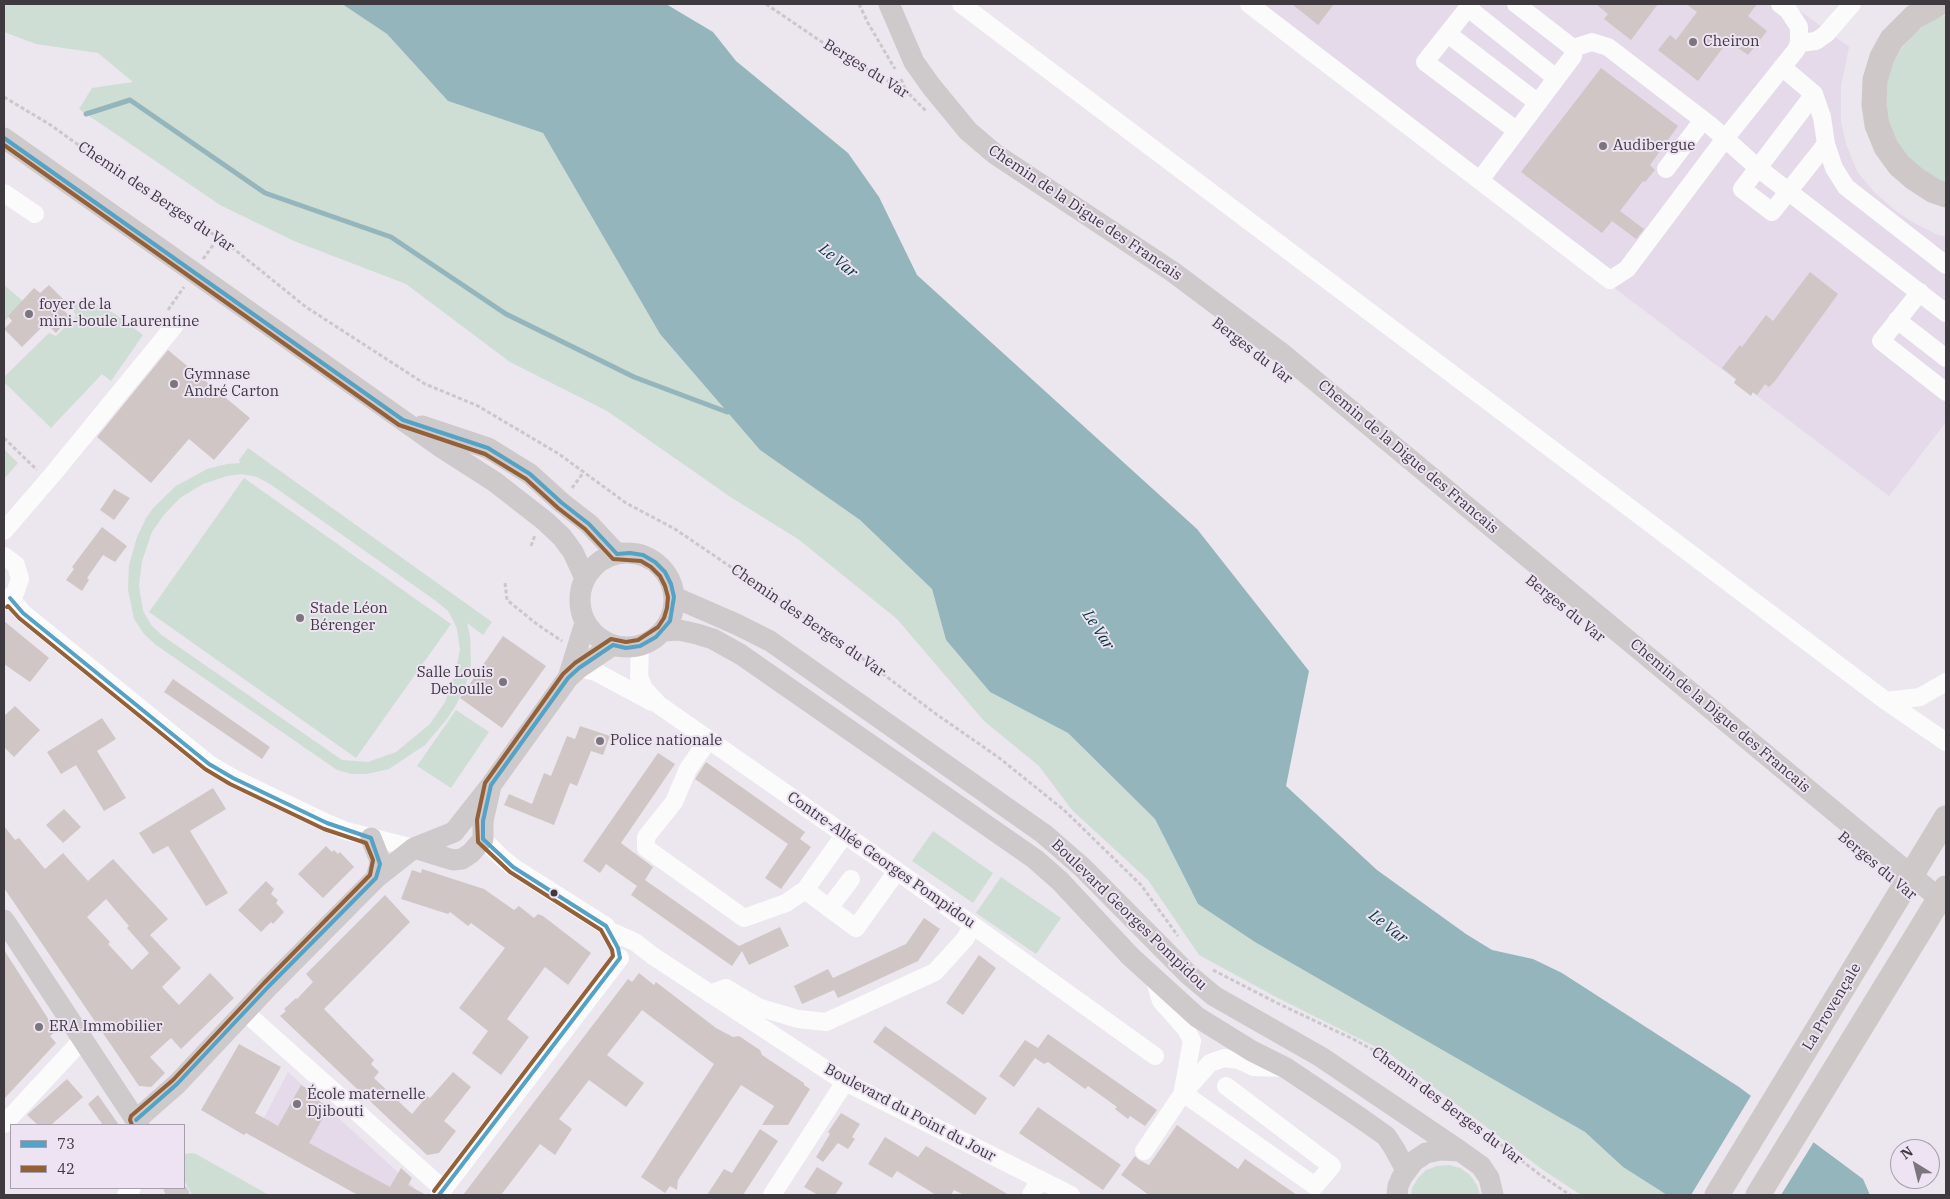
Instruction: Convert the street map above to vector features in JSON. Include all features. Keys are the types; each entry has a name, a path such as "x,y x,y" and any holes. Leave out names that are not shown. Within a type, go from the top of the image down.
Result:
{"highway":[{"path":"1938,4 1914,17 1892,39 1882,57 1875,80 1874,105 1877,125 1886,146 1899,165 1914,178 1934,191 1946,196"},
{"name":"La Provençale","path":"1717,1195 1946,818"},
{"path":"1758,1195 1946,888"}],"main road":[{"name":"Chemin de la Digue des Francais","path":"889,4 914,62 968,131 995,154 1173,272 1284,355 1946,904"},
{"path":"4,138 442,448 495,482 545,520 562,537 573,552 585,578"},
{"path":"403,420 488,448 522,469 590,524 617,554"},
{"path":"630,553 643,556 655,562 665,572 672,584 674,597 670,621 663,631 640,646 626,648 602,640 593,633 581,612 581,589 585,578 593,567 604,559 617,554 630,553"},
{"name":"Boulevard Georges Pompidou","path":"674,597 770,641 1028,823 1082,867 1189,975 1214,996 1322,1057 1460,1151 1481,1166 1489,1178 1494,1195"},
{"path":"574,673 586,623"},
{"name":"Boulevard Georges Pompidou","path":"663,631 679,630 697,634 713,639 740,654 1035,859 1060,880 1130,956 1197,1018 1252,1051 1286,1068 1330,1096 1386,1136 1406,1170"},
{"path":"8,934 83,1039 138,1122 376,878 414,848 454,832 574,673 613,645"},
{"path":"414,848 454,860 462,859 471,853 483,839 483,820 491,785"},
{"path":"454,832 483,839"},
{"path":"454,832 457,860"},
{"path":"371,838 380,864 376,878"},
{"path":"1397,1195 1398,1186 1406,1170 1414,1161 1426,1153 1441,1150 1460,1151"}],"street":[{"path":"961,4 1886,701 1946,742"},
{"path":"1249,4 1610,280 1627,269 1724,140 1796,50 1799,43 1799,27 1788,10 1780,4"},
{"path":"1516,4 1573,48"},
{"path":"1799,43 1816,41 1826,34 1852,4"},
{"path":"1517,131 1425,62 1469,6 1556,78"},
{"path":"1448,34 1538,103"},
{"path":"1573,48 1592,42 1608,47 1703,120 1724,140 1788,192 1946,313"},
{"path":"1480,180 1573,56 1573,48"},
{"path":"1782,67 1814,94 1822,117 1826,144 1834,168 1846,187 1945,263"},
{"path":"1814,94 1742,189 1772,212 1826,144"},
{"path":"1666,169 1703,120"},
{"path":"4,193 35,214"},
{"path":"1920,292 1881,341 1946,392"},
{"path":"1897,320 1946,358"},
{"path":"4,531 44,486 169,321"},
{"path":"4,556 11,560 19,572 18,586 7,600 209,764 233,778 326,823 371,838 414,848"},
{"name":"Contre-Allée Georges Pompidou","path":"640,646 638,658 639,676 644,689 659,705 845,834 1155,1056"},
{"path":"574,673 596,672 659,705"},
{"path":"1886,701 1920,697 1946,682"},
{"path":"709,740 688,769 674,802 646,837 646,848 744,918 786,904 805,890 845,834"},
{"name":"Boulevard du Point du Jour","path":"483,839 513,867 606,926 610,931 635,942 653,956 845,1082 1036,1188 1071,1195"},
{"path":"805,890 856,928 897,871"},
{"path":"829,908 850,879"},
{"path":"710,994 726,988 758,1007 798,1019 826,1022 935,972 964,939 972,926"},
{"path":"610,931 620,958"},
{"path":"246,1012 441,1192 620,958 653,956"},
{"path":"1154,978 1161,1002 1186,1029 1192,1041 1183,1093"},
{"path":"4,1124 83,1039"},
{"path":"1144,1151 1183,1093 1210,1063 1224,1058 1238,1060 1254,1067 1286,1068"},
{"path":"772,1195 845,1082"},
{"path":"1183,1093 1315,1186 1332,1166 1226,1086"}],"path":[{"name":"Berges du Var","path":"766,4 841,55 906,92 932,117"},
{"path":"860,4 868,23 902,81 906,92"},
{"name":"Chemin des Berges du Var","path":"4,97 49,124 164,206 219,237 306,307 425,384 478,406 559,454 626,503 675,529 834,637 936,714 998,757 1064,810 1141,885 1183,943"},
{"path":"169,321 193,273 219,237"},
{"path":"4,438 44,486"},
{"path":"505,583 507,600 538,625 567,644"},
{"name":"Chemin des Berges du Var","path":"1211,968 1275,1002 1353,1038 1388,1058 1539,1174 1570,1195"}],"shaded area":[{"path":"4,4 342,4 387,34 448,101 543,133 660,334 760,450 860,520 932,589 946,640 990,692 1068,733 1155,819 1198,904 1585,1132 1623,1167 1667,1195 1581,1195 1543,1170 1390,1054 1278,998 1199,955 1148,880 1072,810 1039,766 984,721 897,619 798,539 732,498 607,411 510,362 406,284 294,241 220,205 79,109 92,88 133,82 98,53 36,44 4,32"},
{"path":"1240,4 1791,4 1849,47 1841,86 1841,121 1846,144 1857,171 1874,192 1896,211 1914,223 1946,237 1946,422 1889,496"},
{"path":"1946,15 1946,184 1923,172 1905,154 1893,136 1885,108 1886,85 1893,62 1909,37 1932,20"},
{"path":"4,285 23,301 4,322"},
{"path":"82,297 115,314 143,335 111,381 102,374 51,428 4,382 4,377 49,333 56,336 76,316 72,308"},
{"name":"Stade Léon Bérenger","path":"248,448 492,622 483,635 467,623 470,636 471,664 466,685 456,705 425,745 389,769 367,774 352,774 337,770 156,645 144,634 134,619 128,590 129,565 137,537 146,518 154,507 176,486 207,469 240,463 239,460","holes":["242,474 257,477 270,484 436,601 448,611 454,622 460,650 454,677 445,702 430,724 396,752 368,762 342,760 163,636 152,626 143,611 139,586 142,561 152,532 163,516 180,498 203,484 227,476"]},
{"path":"4,449 18,463 4,479"},
{"name":"Stade Léon Bérenger","path":"244,478 451,624 356,758 149,612"},
{"path":"456,710 489,732 451,788 417,766"},
{"path":"933,831 993,873 973,903 912,861"},
{"path":"1001,877 1061,918 1036,954 976,913"},
{"name":"École maternelle Djibouti","path":"288,1072 414,1187 410,1195 357,1195 254,1137"},
{"path":"185,1154 196,1154 269,1195 192,1195 185,1182"},
{"path":"1449,1165 1460,1168 1470,1175 1477,1185 1480,1195 1411,1195 1412,1188 1418,1178 1426,1170 1437,1166"}],"water":[{"name":"Le Var","path":"342,4 666,4 713,32 736,61 848,153 879,197 917,275 1197,529 1309,671 1286,786 1377,870 1466,934 1492,950 1533,959 1562,973 1739,1087 1863,1179 1870,1195 1667,1195 1623,1167 1585,1132 1255,942 1198,904 1155,819 1068,733 990,692 946,640 932,589 860,520 760,450 660,334 543,133 448,101 387,34"}],"pier":[{"path":"1752,1094 1815,1140 1781,1195 1691,1195"}],"building":[{"path":"1292,4 1334,4 1318,25"},
{"path":"1596,4 1658,4 1631,40 1604,19 1608,14"},
{"name":"Cheiron","path":"1686,4 1757,4 1748,16 1767,31 1748,55 1728,41 1698,81 1658,50 1670,35 1676,40 1697,12"},
{"name":"Audibergue","path":"1601,68 1678,126 1650,165 1655,170 1645,182 1643,181 1620,211 1644,229 1636,239 1612,221 1602,233 1521,172"},
{"path":"1810,272 1838,294 1775,381 1769,387 1765,384 1757,395 1753,392 1751,396 1734,383 1736,379 1722,368 1740,345 1742,347 1766,315 1773,321"},
{"path":"49,285 63,299 58,304 70,317 56,333 46,323 22,347 4,329 12,321 8,316 34,288 40,293"},
{"name":"Gymnase André Carton","path":"168,350 250,418 214,460 189,439 151,483 97,437"},
{"path":"114,489 130,498 114,520 100,510"},
{"path":"102,527 127,546 115,562 103,555 87,578 89,580 82,591 66,580 74,569 72,567"},
{"path":"4,621 49,658 30,682 4,664"},
{"name":"Salle Louis Deboulle","path":"503,636 546,666 502,728 460,698"},
{"path":"173,679 270,747 262,759 164,692"},
{"path":"15,706 40,730 14,757 4,747 4,716"},
{"path":"102,718 116,739 97,751 126,798 104,811 76,765 61,774 47,752"},
{"path":"580,726 610,736 603,755 591,751 577,786 570,783 554,825 504,805 509,794 532,804 544,773 551,776 567,736 575,739"},
{"path":"658,753 675,764 621,843 653,867 645,880 739,946 780,927 789,946 749,965 742,951 732,966 631,895 637,886 606,864 600,873 583,861"},
{"path":"706,762 805,832 800,839 811,847 781,889 765,878 788,844 695,779"},
{"path":"213,788 226,809 190,831 228,893 206,906 168,846 153,854 139,833"},
{"path":"64,809 81,827 63,843 46,825"},
{"path":"4,826 15,840 19,838 45,869 63,853 88,881 113,859 168,919 150,935 181,968 162,987 179,1005 210,973 234,998 181,1049 171,1038 150,1057 165,1073 151,1087 139,1086 4,888","holes":["106,899 129,926 127,928 149,953 132,970 87,917"]},
{"path":"326,846 332,852 334,850 338,854 340,852 354,867 323,898 298,874"},
{"path":"422,869 484,889 514,910 519,906 534,918 538,914 543,916 591,953 568,985 545,967 507,1019 529,1037 501,1075 472,1053 488,1031 459,1008 505,948 471,923 468,926 450,912 448,914 401,899 412,870 421,873"},
{"path":"266,881 274,889 271,894 278,900 276,903 284,912 273,924 271,922 261,932 238,910"},
{"path":"385,895 410,922 324,1009 374,1060 371,1064 379,1072 374,1078 412,1114 427,1096 430,1098 453,1072 471,1087 444,1121 456,1131 439,1153 427,1155 280,1016 286,1011 284,1009 297,999 313,982 306,974"},
{"path":"924,918 940,929 918,961 838,998 834,990 802,1004 794,986 828,969 833,978 906,944"},
{"path":"4,950 56,1031 50,1036 56,1043 4,1099"},
{"path":"979,955 996,968 963,1015 946,1003"},
{"path":"639,973 654,985 656,982 716,1028 733,1037 739,1036 760,1050 762,1055 810,1089 788,1125 762,1125 774,1106 741,1085 678,1180 677,1190 670,1186 665,1193 641,1177 714,1064 642,1010 607,1055 644,1083 626,1107 589,1080 559,1119 572,1129 555,1155 540,1144 501,1195 463,1195 628,979 632,982"},
{"path":"885,1026 987,1098 975,1115 873,1042"},
{"path":"1048,1034 1157,1110 1145,1126 1130,1116 1128,1119 1115,1109 1117,1107 1088,1086 1085,1089 1048,1062 1044,1064 1035,1058 1014,1087 999,1076 1025,1040 1038,1048"},
{"path":"239,1044 281,1067 255,1113 278,1126 301,1085 316,1094 314,1098 329,1107 309,1143 390,1187 401,1168 412,1178 408,1185 426,1195 358,1195 246,1133 244,1135 201,1110"},
{"path":"67,1079 83,1097 52,1124 37,1124 27,1115"},
{"path":"98,1095 118,1124 102,1124 88,1104"},
{"path":"1038,1107 1121,1165 1103,1190 1019,1133"},
{"path":"841,1113 860,1124 852,1137 855,1139 848,1149 838,1143 823,1162 816,1157 830,1134 828,1132"},
{"path":"1177,1125 1238,1169 1245,1159 1297,1195 1149,1195 1121,1175 1135,1156 1149,1165"},
{"path":"760,1129 778,1141 743,1195 707,1195 724,1169 732,1173"},
{"path":"885,1137 918,1157 926,1146 1009,1195 964,1195 954,1190 951,1195 936,1195 897,1171 892,1178 868,1164"},
{"path":"817,1167 843,1183 835,1195 818,1195 804,1187"}],"waterway":[{"path":"86,114 130,100 265,193 391,237 506,314 634,377 727,412 734,411"}],"transit line":[{"name":"73","path":"4,138 403,420 488,448 530,474 589,524 617,554"},
{"name":"42","path":"4,145 399,425 485,454 526,479 585,529 613,559 641,561 660,576 665,586 668,597 667,608 664,618 658,627 638,640 626,642 611,639 575,663 563,674 485,783 477,820 478,842 510,872 601,930 612,950 613,956 434,1191"},
{"name":"73","path":"613,645 626,648 640,646 656,637 670,621 674,597 671,584 665,572 655,562 643,555 617,554"},
{"name":"73","path":"10,598 23,613 209,764 233,778 327,823 371,838"},
{"name":"42","path":"7,607 205,769 230,784 324,829 366,843 373,860 370,875 264,983 173,1080 131,1116 132,1124"},
{"name":"73","path":"483,839 483,821 491,785 568,678 579,668 613,645"},
{"name":"73","path":"136,1120 177,1084 268,987 376,878 380,864 371,838"},
{"name":"73","path":"483,839 513,867 606,926 618,948 620,958"},
{"name":"73","path":"439,1195 620,958"}],"place":[{"name":"Cheiron","path":"1693,42"},
{"name":"Audibergue","path":"1603,146"},
{"name":"foyer de la mini-boule Laurentine","path":"29,314"},
{"name":"Gymnase André Carton","path":"174,384"},
{"name":"Stade Léon Bérenger","path":"300,618"},
{"name":"Salle Louis Deboulle","path":"503,682"},
{"name":"Police nationale","path":"600,741"},
{"name":"ERA Immobilier","path":"39,1027"},
{"name":"École maternelle Djibouti","path":"297,1104"}]}
